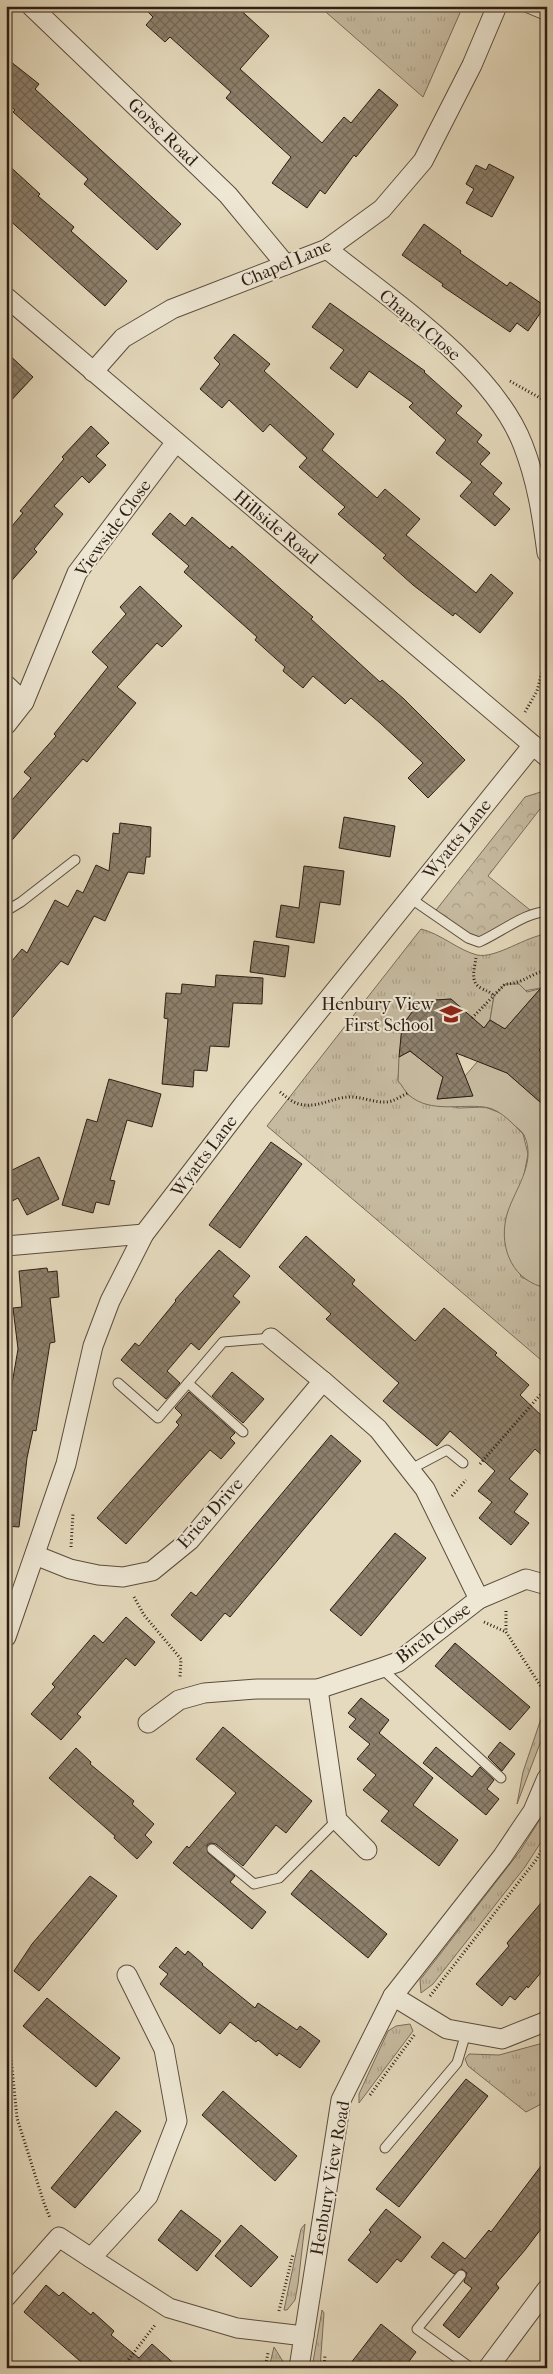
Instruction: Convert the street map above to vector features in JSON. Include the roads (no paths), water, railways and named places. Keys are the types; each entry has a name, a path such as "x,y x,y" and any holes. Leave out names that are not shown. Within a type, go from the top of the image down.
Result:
{"street":[{"name":"Gorse Road","path":"31,6 228,195 286,265"},
{"name":"Chapel Lane","path":"93,372 123,338 172,309 327,249 382,209 423,161 472,65 497,6"},
{"name":"Chapel Close","path":"327,249 454,350 497,399 523,444 540,498 547,552"},
{"name":"Hillside Road","path":"6,297 547,758"},
{"name":"Viewside Close","path":"6,725 24,702 77,573 176,442"},
{"path":"6,684 24,702"},
{"name":"Wyatts Lane","path":"6,1637 66,1464 93,1346 110,1301 144,1234 264,1079 532,745"},
{"path":"6,1246 144,1234"},
{"path":"270,1338 378,1429 425,1489 480,1599"},
{"name":"Erica Drive","path":"35,1555 70,1569 98,1575 123,1577 152,1571 190,1540 323,1381"},
{"name":"Birch Close","path":"148,1723 179,1700 204,1693 258,1689 318,1689 381,1668 398,1662 480,1599 526,1579 547,1585"},
{"path":"318,1689 337,1820 367,1850"},
{"name":"Henbury View Road","path":"299,2368 341,2100 392,1996 502,1857 533,1811 547,1778"},
{"path":"91,2258 148,2196 177,2121 164,2049 127,1975"},
{"path":"392,1996 448,2029 502,2039 547,2021"},
{"path":"6,2297 59,2237 169,2308 237,2328 304,2336"},
{"path":"488,2368 547,2289"}],"lane":[{"path":"523,6 547,16"},
{"path":"6,911 21,902 75,860"},
{"path":"410,898 468,938 479,942 507,928 523,917 547,912"},
{"path":"118,1383 158,1418 223,1342 270,1338"},
{"path":"188,1383 243,1432"},
{"path":"410,1470 447,1450 463,1463"},
{"path":"381,1668 501,1778"},
{"path":"212,1848 254,1884 279,1878 337,1820"},
{"path":"385,2148 457,2063 466,2033"},
{"path":"461,2275 417,2329 472,2368"}],"place":[{"name":"Henbury View First School","path":"451,1014"}]}
